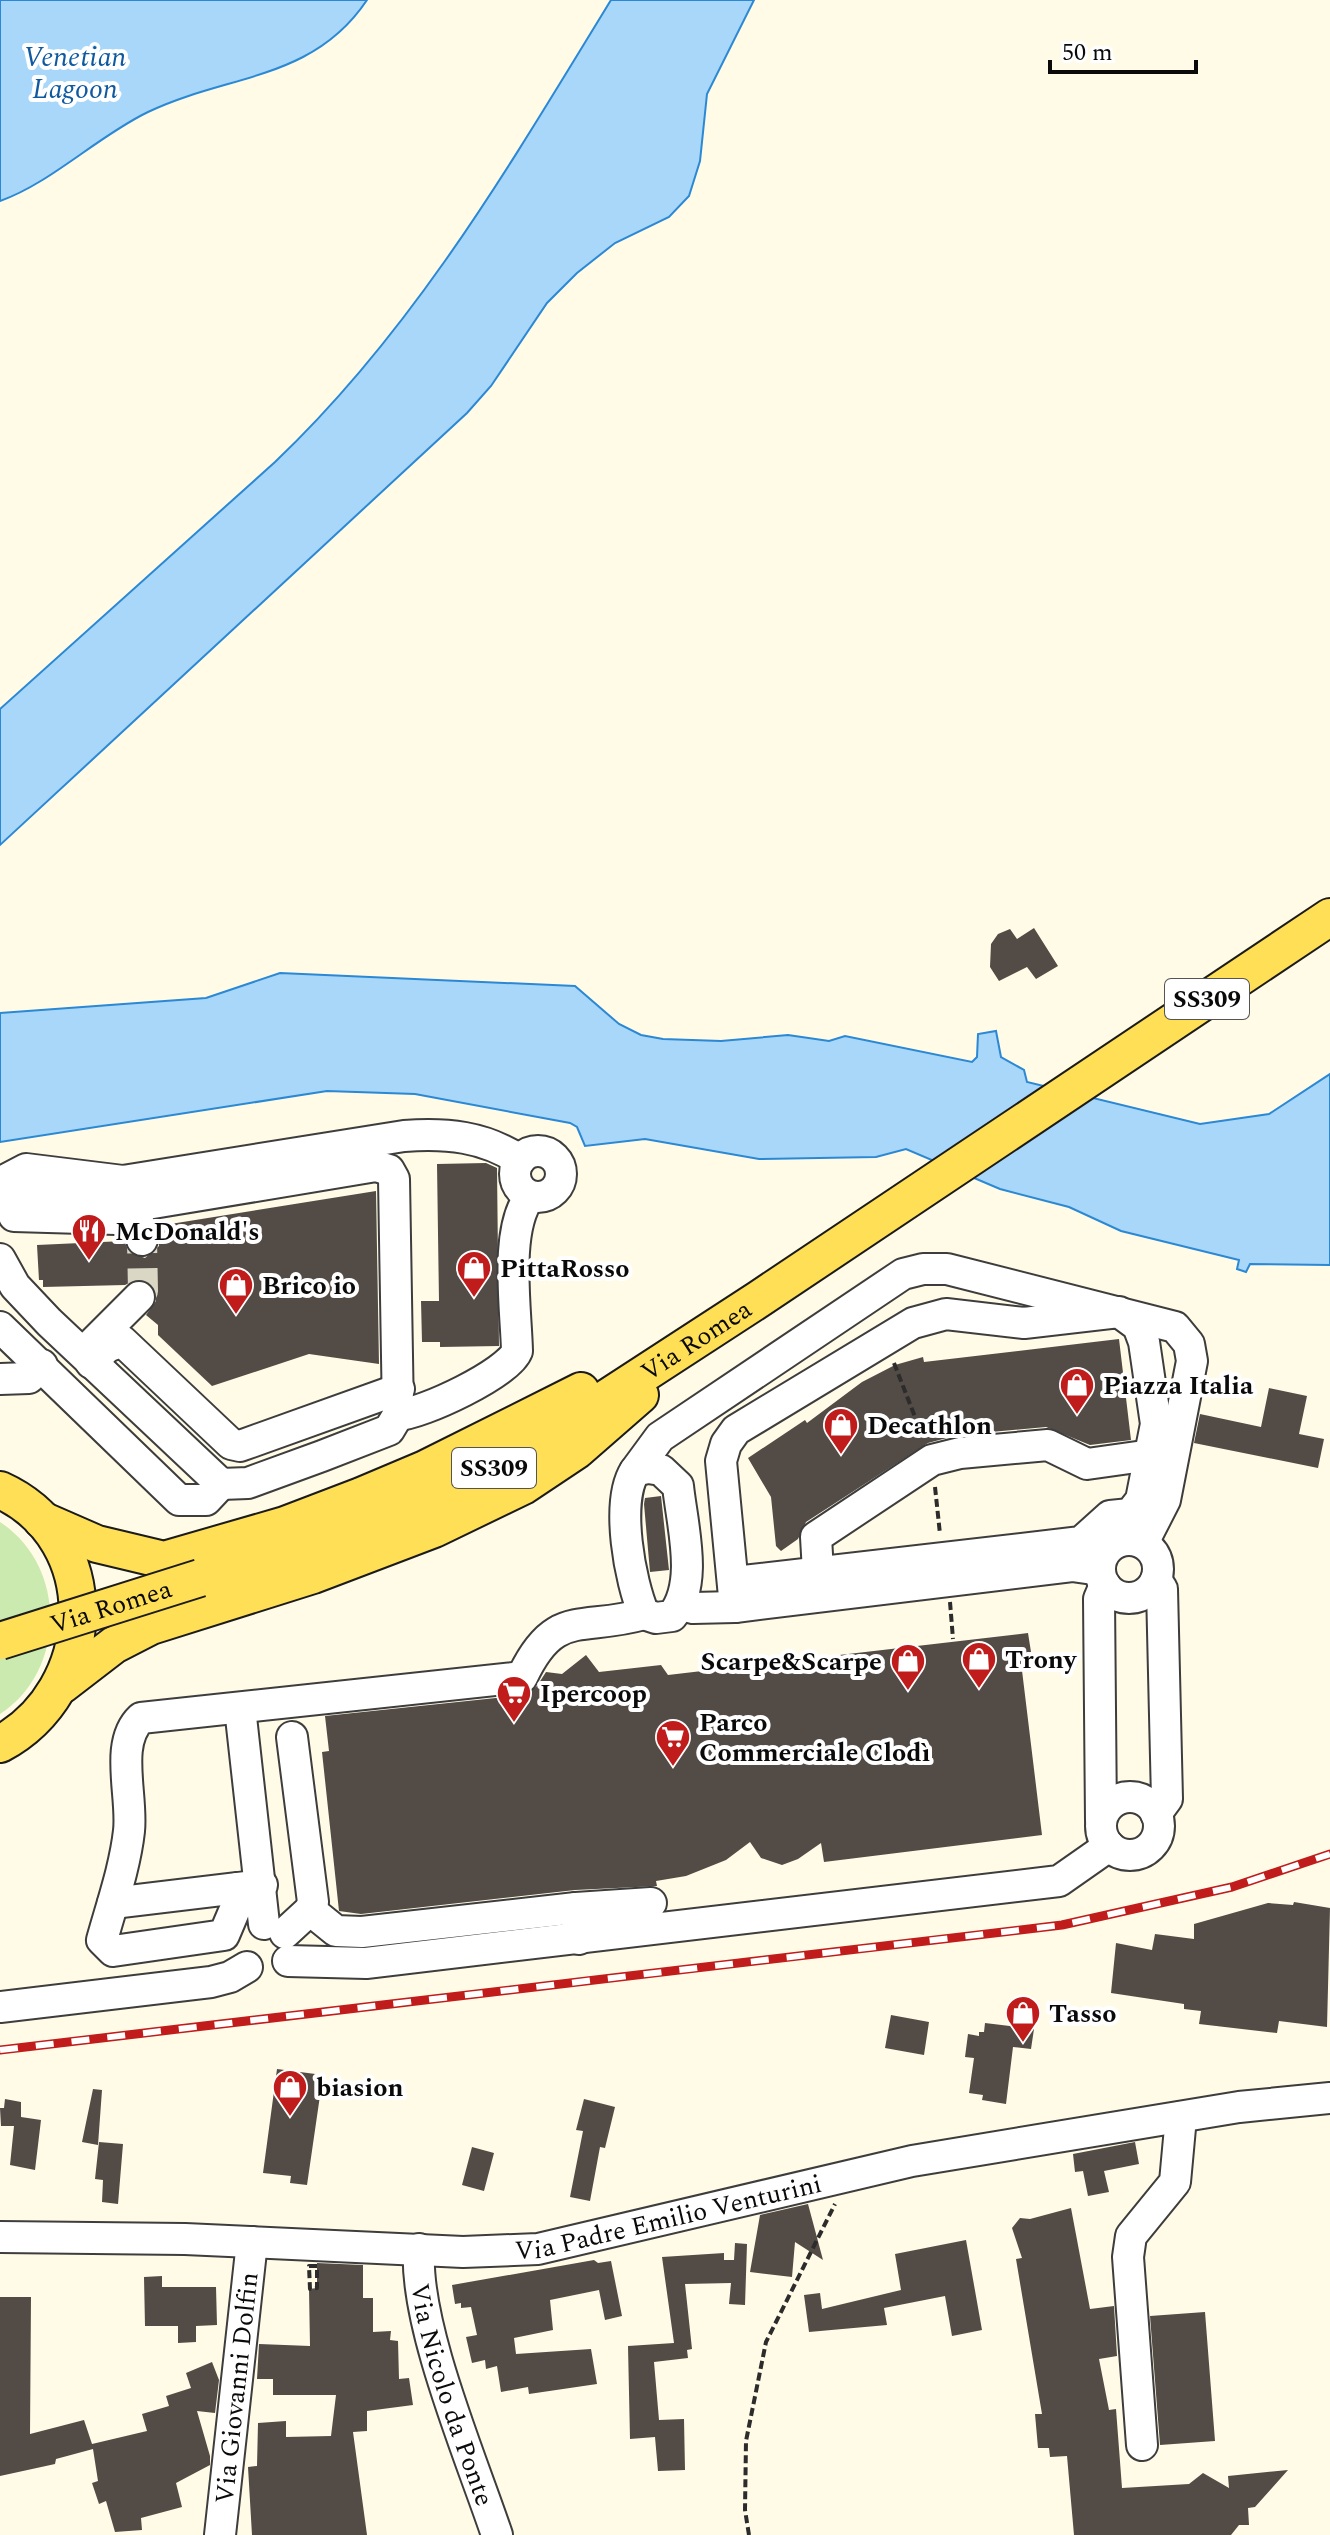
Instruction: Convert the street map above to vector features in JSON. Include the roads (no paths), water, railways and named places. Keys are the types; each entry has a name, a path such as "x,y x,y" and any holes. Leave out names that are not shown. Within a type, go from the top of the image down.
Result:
{"main road":[{"name":"Via Romea","path":"0,1641 377,1524 516,1457 759,1299 1330,917"},
{"path":"0,1490 42,1520 97,1544 164,1560 285,1525 425,1469 598,1384 694,1322 759,1299"},
{"path":"62,1685 114,1645 151,1626 325,1571 434,1529 523,1486 577,1450 759,1299"},
{"path":"0,1744 19,1734 43,1712 62,1685 77,1643 78,1599 66,1556 42,1520"}],"street":[{"path":"0,1245 13,1232 3,1181 26,1169 123,1181 415,1135 473,1138 495,1144 520,1160 515,1178 530,1196 520,1208 515,1229 517,1351 513,1360 495,1374 419,1410 399,1402 310,1422 240,1446 231,1444 122,1341 86,1359"},
{"path":"1,1329 34,1357 179,1500 206,1500 221,1484 248,1483 389,1430 399,1402 394,1179 389,1170 376,1166 135,1206 116,1219 84,1221 5,1201"},
{"path":"135,1206 142,1240"},
{"path":"0,1259 15,1286 49,1322 221,1484"},
{"path":"644,1614 635,1594 626,1491 635,1471 660,1437 903,1274 923,1269 947,1269 1175,1327 1189,1344 1192,1361 1165,1500 1143,1543"},
{"path":"1024,1323 1036,1292"},
{"path":"86,1359 139,1297"},
{"path":"682,1605 693,1608 818,1572 1081,1542 1110,1516 1130,1514 1136,1508 1156,1424 1144,1342 1138,1326 1119,1312 1024,1323 946,1314 913,1323 736,1430 726,1444 721,1461 735,1595"},
{"path":"0,1379 29,1378 49,1322"},
{"path":"712,1403 736,1430"},
{"path":"250,1887 238,1902 224,1935 113,1951 102,1940 129,1830 129,1729 141,1718 522,1677 542,1639 567,1625 613,1623 644,1614 656,1618 672,1616 682,1605 686,1582 674,1443 676,1433 687,1420"},
{"path":"310,1422 322,1456"},
{"path":"818,1572 816,1537 932,1460 960,1453 1048,1445 1087,1464 1151,1455"},
{"path":"635,1471 661,1470 678,1486"},
{"path":"240,1708 250,1887 279,1939 281,1969 268,1975 247,1967 240,1955 241,1940 252,1928 279,1939 366,1963 1059,1881 1105,1833 1109,1806 1131,1797 1146,1802 1156,1814 1158,1830 1146,1850 1123,1854 1105,1833 1099,1599 1110,1547 1126,1540 1143,1543 1155,1555 1156,1580 1162,1589 1167,1799 1156,1814"},
{"path":"735,1595 1072,1566 1103,1577 1119,1596 1145,1594 1156,1580"},
{"path":"279,1939 310,1910 313,1893 292,1737"},
{"path":"113,1903 250,1887"},
{"path":"310,1910 336,1931 362,1932 576,1908 651,1903"},
{"path":"576,1908 579,1939"},
{"path":"0,2007 211,1982 230,1977 247,1967"},
{"name":"Via Padre Emilio Venturini","path":"0,2237 252,2242 463,2252 538,2249 850,2174 1181,2117 1330,2098"},
{"path":"1142,2445 1128,2257 1131,2236 1175,2182 1181,2117"},
{"name":"Via Giovanni Dolfin","path":"212,2534 243,2347 252,2242"},
{"name":"Via Nicolo da Ponte","path":"419,2249 417,2269 425,2312 497,2535"}],"water":[{"name":"Venetian Lagoon","path":"0,0 367,0 345,27 295,61 148,112 38,183 0,201"},
{"path":"611,0 754,0 707,94 700,161 689,196 669,217 615,243 577,273 547,303 491,386 467,413 0,845 0,709 275,462 326,411 372,357 458,242"},
{"path":"280,973 575,986 619,1024 641,1035 663,1039 721,1041 788,1035 829,1041 845,1036 972,1062 977,1057 978,1034 996,1031 1001,1057 1024,1070 1027,1082 1200,1124 1269,1114 1330,1074 1330,1265 1250,1264 1246,1272 1237,1269 1239,1260 1121,1231 1069,1207 1000,1189 906,1149 876,1157 759,1159 645,1139 585,1146 577,1127 570,1123 415,1094 327,1091 0,1142 0,1013 206,998"}],"tunnel":[{"path":"139,1297 143,1291 142,1240"}],"railway":[{"path":"0,2050 1062,1925 1232,1887 1330,1854"}],"place":[{"name":"McDonald's","path":"89,1262"},
{"name":"PittaRosso","path":"474,1299"},
{"name":"Brico io","path":"236,1316"},
{"name":"Piazza Italia","path":"1077,1416"},
{"name":"Decathlon","path":"841,1456"},
{"name":"Trony","path":"979,1690"},
{"name":"Scarpe&Scarpe","path":"908,1692"},
{"name":"Ipercoop","path":"514,1724"},
{"name":"Parco Commerciale Clodì","path":"673,1768"},
{"name":"Tasso","path":"1023,2044"},
{"name":"biasion","path":"290,2118"}]}
